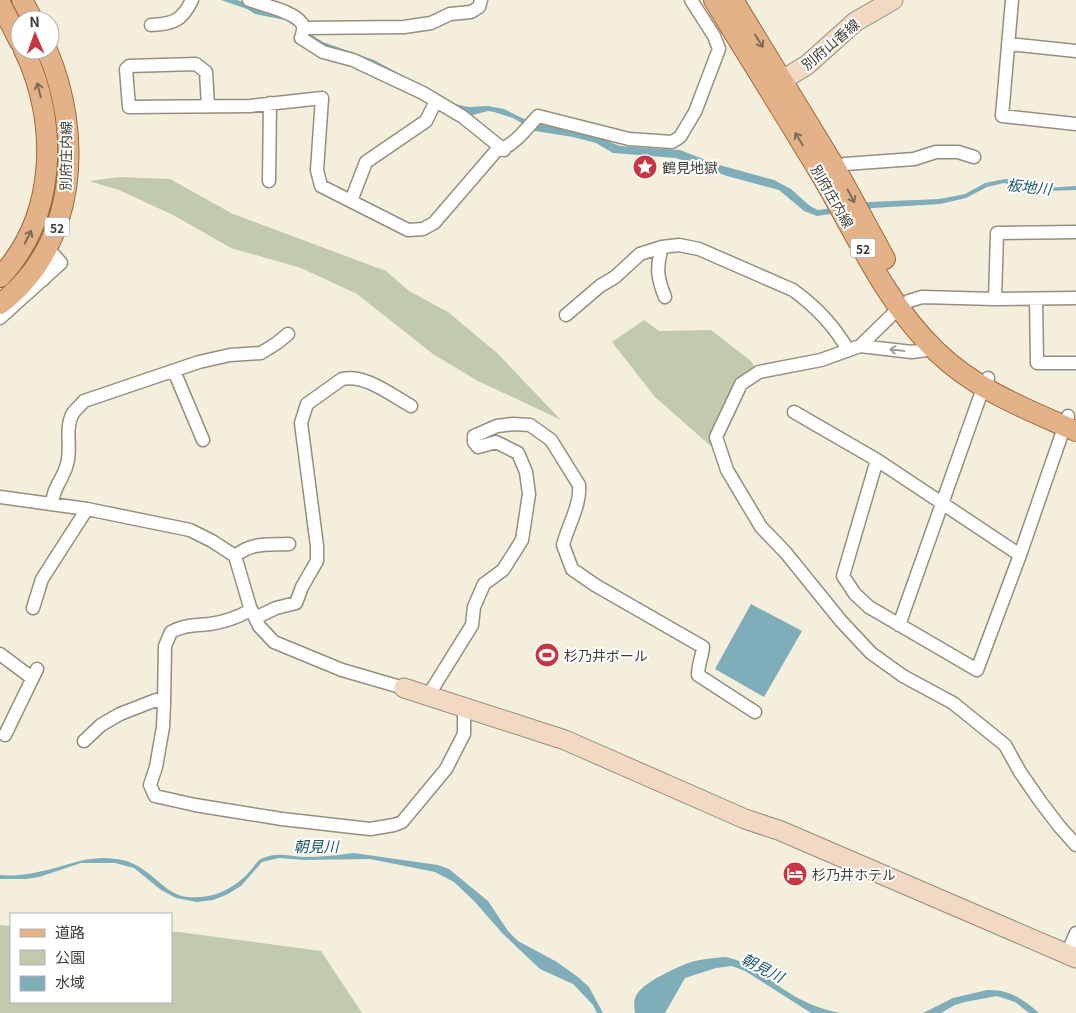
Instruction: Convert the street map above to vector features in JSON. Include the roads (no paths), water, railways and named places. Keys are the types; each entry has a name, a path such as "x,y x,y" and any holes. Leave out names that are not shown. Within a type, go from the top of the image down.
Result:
{"main road":[{"name":"別府庄内線","path":"714,0 776,84"},
{"name":"別府庄内線","path":"733,0 776,84 904,304 933,348 959,371 985,383 1012,391 1071,423"},
{"path":"0,3 10,22"},
{"name":"別府庄内線","path":"0,277 22,249 32,232 44,192 46,133 39,89 28,60"},
{"name":"別府庄内線","path":"0,304 29,277 42,259 53,237 65,194 67,131 61,92 51,60"},
{"name":"別府庄内線","path":"904,304 965,361 985,383"}],"street":[{"path":"151,25 170,24 186,12 192,0"},
{"path":"249,0 291,14 300,21 304,28 302,38 323,52 362,64 436,101 463,117 504,150"},
{"path":"304,28 404,27 431,23 450,14 471,12 479,7 481,0"},
{"path":"208,106 206,72 196,64 129,66 126,70 129,107 250,106 322,98 317,170 320,186 408,230 422,229 434,223 496,151 504,150 538,116 605,131 629,139 672,142 680,137 695,112 719,49 714,36 691,0"},
{"path":"1012,0 1002,116 1076,124"},
{"name":"別府山香線","path":"776,84 806,66 855,22 884,2"},
{"path":"1008,44 1076,51"},
{"path":"351,201 366,162 426,121 436,101"},
{"path":"269,182 270,103"},
{"path":"829,173 845,164 914,158 936,152 958,152 974,157"},
{"path":"995,299 997,233 1076,232"},
{"path":"566,315 600,286 615,277 640,254 662,247 679,245 699,250 793,290 804,298 854,348 912,352 933,348"},
{"path":"662,247 657,263 660,283 666,297"},
{"path":"0,318 43,280"},
{"path":"1076,298 995,299 922,297 904,304 854,348 821,360 758,372 742,384 716,437 727,470 761,527 786,554 841,621 871,653 903,676 953,703 1005,745 1020,772 1040,801 1076,845"},
{"path":"1036,299 1037,363 1076,363"},
{"path":"52,504 52,493 64,474 69,460 68,427 73,413 84,401 200,362 230,355 262,353 277,344 288,334"},
{"path":"174,371 203,440"},
{"path":"411,406 358,378 342,379 307,404 301,423 317,546 316,561 296,603 211,624 183,626 171,632 165,646 163,727 156,767 150,785 154,796 195,805 282,819 370,829 394,826 402,822 446,769 464,734 464,707"},
{"path":"899,625 941,502 985,383"},
{"path":"794,412 877,460 1020,555"},
{"path":"877,460 842,576 855,594 869,607 977,670 1071,423"},
{"path":"428,696 472,625 474,607 484,584 503,570 522,540 529,494 526,472 518,453 496,442 478,447 474,442 474,436 483,431 513,424 530,425 551,440 579,485 578,502 563,545 572,569 595,585 703,647 698,675 755,712"},
{"path":"0,497 88,509 190,530 235,556 253,614 259,626 274,642 342,670 544,733 590,751 745,819 781,831 1072,956 1076,933"},
{"path":"32,608 42,579 88,509"},
{"path":"235,556 245,548 260,545 289,544"},
{"path":"0,654 34,674 6,735"},
{"path":"84,742 101,725 120,714 156,700 164,704"}],"water":[{"name":"板地川","path":"221,0 237,0 275,12 323,42 374,60 455,104 468,107 488,106 504,109 526,120 575,129 601,137 620,146 680,150 716,164 774,180 791,189 810,206 818,210 870,202 939,199 965,194 985,183 1005,179 1030,182 1047,188 1076,186 1076,190 1046,191 1004,183 987,187 966,198 940,204 873,208 817,216 804,211 779,190 727,176 676,158 613,153 596,143 535,131 513,118 494,112 488,111 469,116 321,47 285,20 255,14 247,9"},
{"path":"751,604 802,631 764,697 715,669"},
{"path":"354,853 438,865 449,869 488,901 508,931 518,941 557,962 589,987 603,1013 597,1013 593,1005 573,984 540,969 503,934 474,901 454,882 435,872 370,859 304,860 279,858 262,862 241,886 226,895 213,900 197,902 176,898 161,890 134,868 115,863 81,863 39,877 0,879 0,875 28,874 86,860 106,858 123,860 134,864 169,890 182,896 200,897 214,895 233,886 259,860 268,856 310,857"},
{"path":"726,957 734,959 763,974 803,1001 840,1013 811,1013 745,971 732,966 716,968 685,978 665,1013 635,1013 634,1003 636,996 641,989 653,980 691,962"},
{"path":"987,990 1009,993 1027,1003 1039,1013 1029,1013 1015,1002 997,996 955,1005 941,1013 923,1013 953,998"}],"place":[{"name":"鶴見地獄","path":"645,167"},
{"name":"杉乃井ボール","path":"547,655"},
{"name":"杉乃井ホテル","path":"795,874"}],"water label":[{"name":"朝見川","path":"316,845"},
{"name":"朝見川","path":"763,967"}]}
